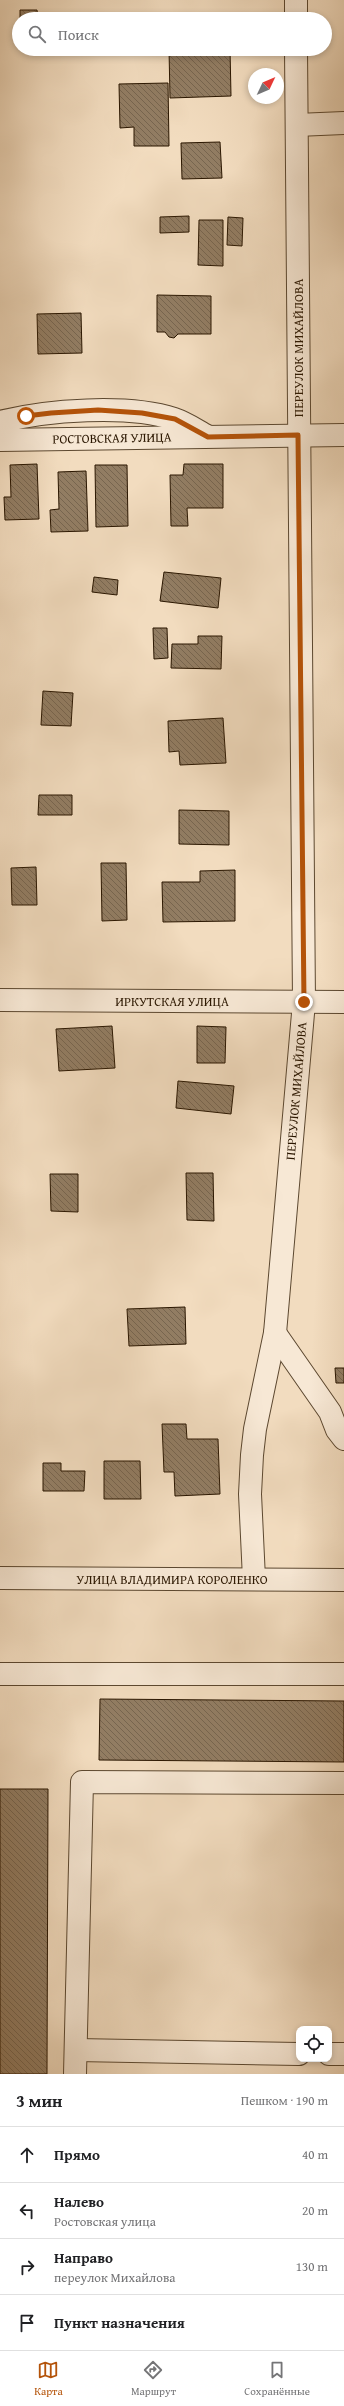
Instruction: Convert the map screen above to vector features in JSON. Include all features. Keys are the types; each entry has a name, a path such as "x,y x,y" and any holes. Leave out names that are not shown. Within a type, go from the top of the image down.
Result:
{"street":[{"path":"296,0 296,12"},
{"name":"ПЕРЕУЛОК МИХАЙЛОВА","path":"254,1579 250,1494 252,1455 255,1428 275,1333 304,1002 298,435 296,56"},
{"path":"297,125 344,123"},
{"path":"0,422 51,413 98,410 142,413 175,419 208,437"},
{"name":"РОСТОВСКАЯ УЛИЦА","path":"0,440 344,435"},
{"name":"ИРКУТСКАЯ УЛИЦА","path":"0,1000 344,1002"},
{"path":"275,1333 330,1412 337,1430 344,1439"},
{"name":"УЛИЦА ВЛАДИМИРА КОРОЛЕНКО","path":"0,1578 344,1580"},
{"path":"0,1674 344,1674"},
{"path":"75,2074 82,1782 344,1783"},
{"path":"76,2050 296,2054"},
{"path":"332,2054 344,2054"}],"building":[{"path":"20,10 37,10 37,12 20,12"},
{"path":"169,56 230,56 231,96 170,98"},
{"path":"168,83 169,146 134,146 134,127 120,128 119,84"},
{"path":"220,142 222,178 182,179 181,143"},
{"path":"189,216 189,232 160,233 160,217"},
{"path":"228,217 243,218 242,246 227,245"},
{"path":"199,220 223,220 223,266 198,265"},
{"path":"157,295 211,296 211,334 178,334 174,338 169,337 165,332 157,332"},
{"path":"81,313 82,353 38,354 37,314"},
{"path":"37,464 39,519 5,520 4,497 11,497 10,465"},
{"path":"184,464 223,464 223,508 187,508 188,526 171,526 170,475 183,475"},
{"path":"95,465 127,465 128,526 96,527"},
{"path":"86,471 88,531 51,532 50,510 59,509 58,472"},
{"path":"164,572 221,578 218,608 160,601"},
{"path":"94,577 118,580 117,595 92,592"},
{"path":"153,628 167,628 168,658 154,659"},
{"path":"198,636 222,636 221,669 171,668 172,644 198,644"},
{"path":"43,691 73,693 71,726 41,725"},
{"path":"223,718 226,763 180,765 179,751 169,752 168,721"},
{"path":"39,795 72,795 72,815 38,815"},
{"path":"179,810 229,811 229,845 179,844"},
{"path":"101,863 126,863 127,920 102,921"},
{"path":"36,867 37,905 12,905 11,868"},
{"path":"235,870 235,921 163,922 162,882 200,882 200,871"},
{"path":"112,1026 115,1068 59,1071 56,1029"},
{"path":"197,1026 226,1027 225,1063 197,1063"},
{"path":"178,1081 234,1086 231,1114 176,1108"},
{"path":"186,1173 213,1173 214,1221 187,1220"},
{"path":"50,1174 78,1174 78,1212 51,1211"},
{"path":"185,1307 186,1344 129,1346 127,1309"},
{"path":"335,1368 344,1368 344,1383 336,1383"},
{"path":"162,1424 186,1424 187,1439 218,1439 220,1494 175,1496 174,1472 164,1472"},
{"path":"104,1461 140,1461 141,1499 104,1499"},
{"path":"43,1463 61,1463 61,1471 85,1471 84,1491 43,1491"},
{"path":"100,1699 344,1701 344,1762 99,1760"},
{"path":"0,1789 48,1789 47,2074 0,2074"}],"route":[{"path":"26,416 98,410 142,413 175,419 191,426 208,437 298,435 304,1002"}]}
